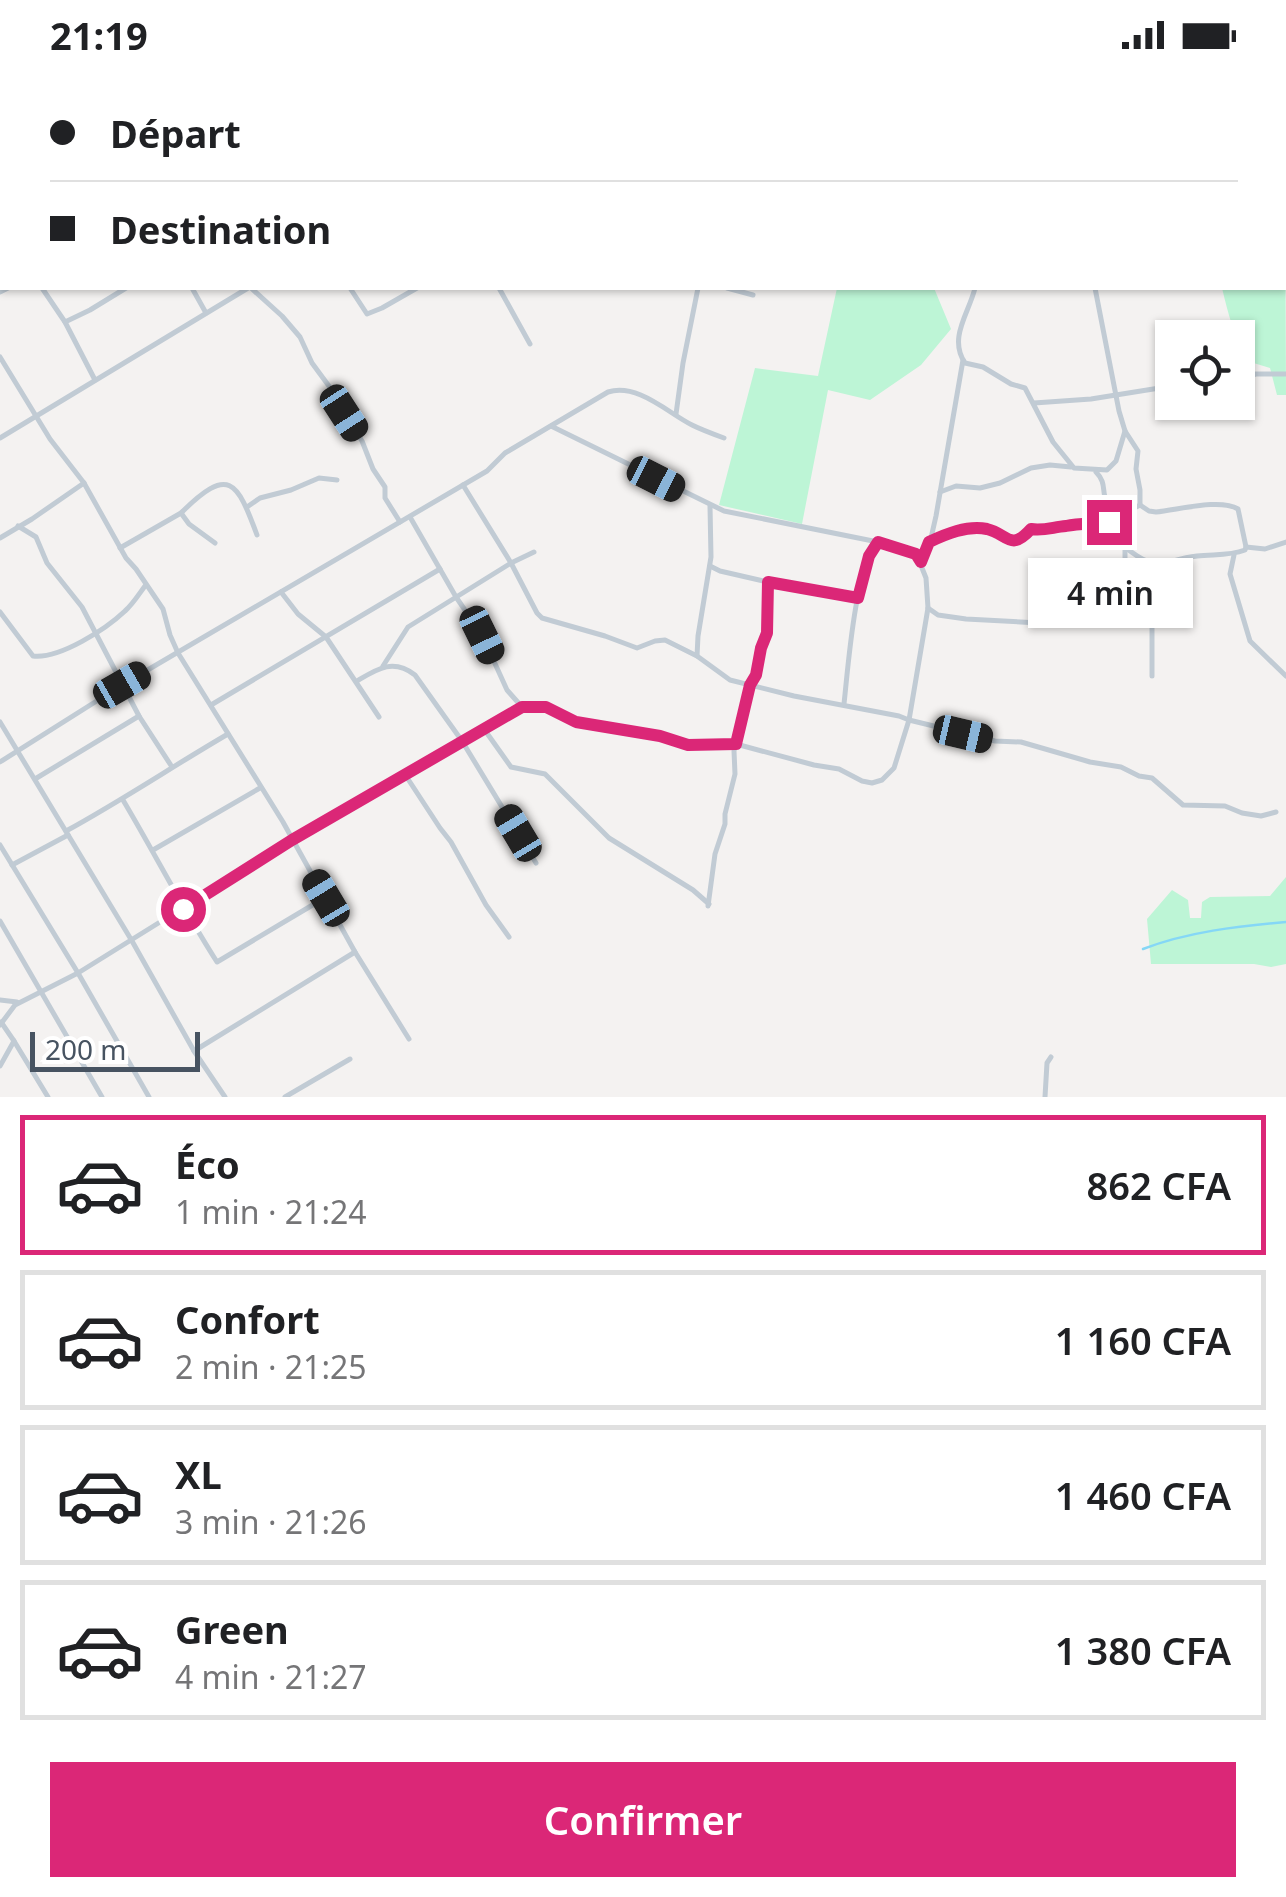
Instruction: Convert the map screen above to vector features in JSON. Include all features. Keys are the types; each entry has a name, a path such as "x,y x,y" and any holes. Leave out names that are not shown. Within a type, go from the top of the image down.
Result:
{"street":[{"path":"43,290 95,380"},
{"path":"65,322 123,290"},
{"path":"193,290 206,312"},
{"path":"0,438 245,290"},
{"path":"251,290 300,337 312,363 362,441 385,487 385,498 400,522"},
{"path":"351,290 367,314 414,290"},
{"path":"501,290 530,344"},
{"path":"676,414 698,290"},
{"path":"734,290 753,295"},
{"path":"974,290 959,334 960,356 965,363 983,367 1025,388 1052,442 1074,468"},
{"path":"1096,290 1125,431 1138,451 1140,504"},
{"path":"0,358 50,439 84,482 120,548 163,608 178,653 283,822 409,1040"},
{"path":"921,562 940,492 963,360"},
{"path":"1255,374 1286,374"},
{"path":"0,762 122,685 487,472 505,453 608,392 619,389 642,397 724,438"},
{"path":"1034,403 1155,389"},
{"path":"48,1097 1,1023 7,1013 132,941 292,840 522,707 546,707 576,722 660,736 688,745 736,744 839,769 872,783 882,780 894,768 909,720 928,608 926,578 916,554 878,542 710,506 552,426"},
{"path":"940,492 956,486 980,488 1000,484 1032,468 1050,465 1106,470 1116,462 1125,431"},
{"path":"1093,470 1100,475 1108,505 1120,512"},
{"path":"246,507 260,498 319,478 337,480"},
{"path":"0,538 84,482"},
{"path":"120,548 181,513 203,493 226,484 236,487 257,535"},
{"path":"462,485 542,618 637,648 665,640 697,656 723,678 750,685 995,741 1021,742 1121,768 1152,778 1183,805 1225,806 1261,816 1276,812"},
{"path":"1140,504 1115,512 1109,522 1111,534 1152,565 1200,556 1234,555 1246,547"},
{"path":"1140,504 1156,512 1230,504 1238,509 1246,547"},
{"path":"697,656 710,566 710,506"},
{"path":"181,513 189,524 215,542"},
{"path":"410,516 456,598 482,635 507,690 522,707"},
{"path":"929,542 946,534 976,529 990,530 1014,542 1031,529 1109,522"},
{"path":"18,526 36,537 46,563 82,607 139,716 172,767"},
{"path":"844,704 858,598 869,556 878,542"},
{"path":"1246,547 1265,549 1286,542"},
{"path":"1125,548 1125,602"},
{"path":"356,681 383,666 408,626 534,552"},
{"path":"1234,555 1230,574 1250,642 1286,676"},
{"path":"710,566 730,574 858,598"},
{"path":"210,705 440,569"},
{"path":"484,728 511,767 546,774 609,838 693,890 708,905 735,774 736,744 767,633 768,582"},
{"path":"0,612 33,656 46,656 96,633 124,612 146,585"},
{"path":"928,608 938,616 1075,625 1102,617 1125,602 1152,606 1181,585"},
{"path":"280,592 298,614 326,637 379,717"},
{"path":"1152,606 1152,676"},
{"path":"383,666 408,669 415,675 462,742 536,864"},
{"path":"35,778 139,716"},
{"path":"0,722 224,1097"},
{"path":"12,865 228,734"},
{"path":"405,775 452,842 486,905 509,937"},
{"path":"153,850 260,788"},
{"path":"122,800 217,962 326,898"},
{"path":"0,844 149,1097"},
{"path":"0,921 102,1097"},
{"path":"194,1051 355,952"},
{"path":"0,1000 20,1003"},
{"path":"0,1066 14,1042"},
{"path":"1045,1097 1050,1057"},
{"path":"285,1097 350,1059"}],"green space":[{"path":"837,290 935,290 951,329 921,365 870,400 828,390 802,524 719,505 755,368 818,376"},
{"path":"1223,290 1286,290 1286,395 1277,395 1270,368 1255,363 1255,320 1230,320"},
{"path":"1286,877 1286,964 1151,964 1147,919 1172,890 1188,900 1190,918 1201,918 1202,902 1210,897 1270,896"}],"waterway":[{"path":"1143,949 1213,931 1286,922"}],"route":[{"path":"183,909 292,840 522,707 546,707 576,722 660,736 688,745 736,744 767,633 768,582 858,598 869,556 878,542 916,554 921,562 929,542 962,530 990,530 1014,542 1031,529 1109,522"}]}
